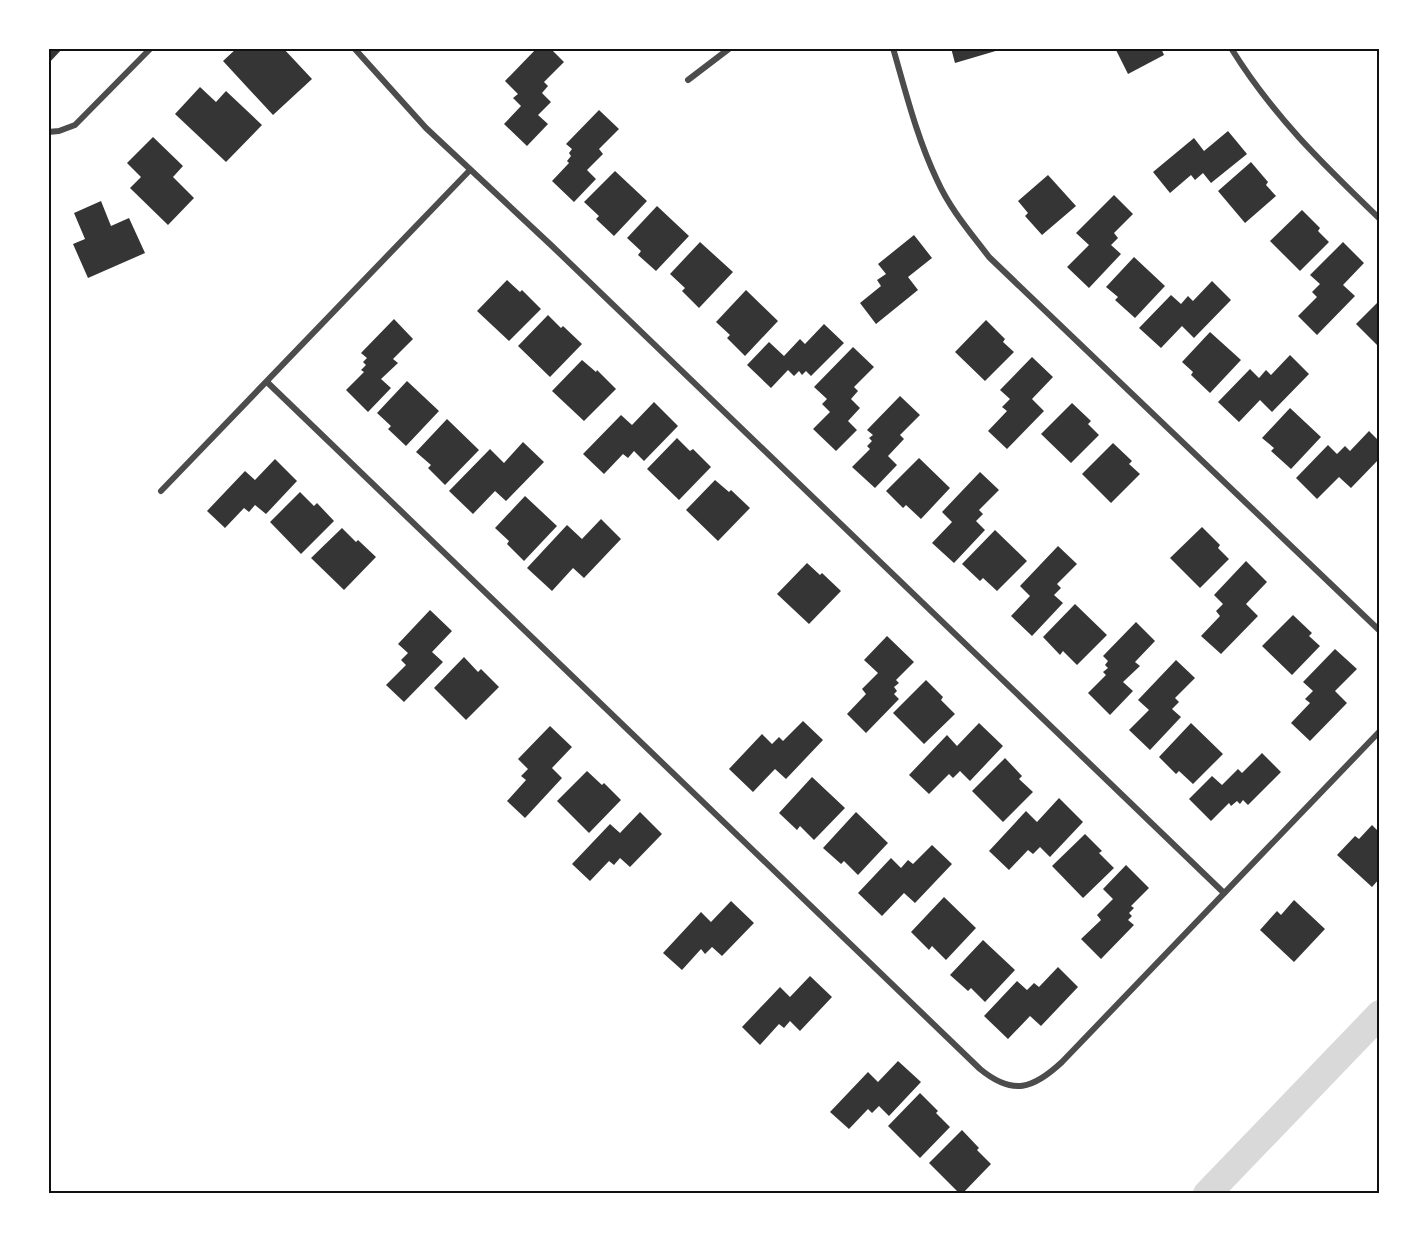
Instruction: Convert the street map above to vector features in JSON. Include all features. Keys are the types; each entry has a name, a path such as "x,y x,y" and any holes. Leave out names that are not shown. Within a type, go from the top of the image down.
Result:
{"street":[{"path":"48,132 75,125 151,48"},
{"path":"354,48 426,128 570,262 1224,893"},
{"path":"688,80 730,48"},
{"path":"893,48 916,131 937,181 956,213 989,257 1380,631"},
{"path":"1231,48 1249,77 1285,124 1312,154 1380,219"},
{"path":"161,491 470,170"},
{"path":"267,382 994,1081 1012,1086 1029,1084 1047,1076 1380,731"}],"building":[{"path":"48,48 63,48 48,64"},
{"path":"237,48 262,48 265,51 268,48 283,48 312,79 273,115 223,61"},
{"path":"537,48 550,48 564,62 544,82 548,86 542,93 551,102 538,115 548,124 527,146 504,124 521,106 513,98 518,94 505,81"},
{"path":"951,48 998,48 999,50 955,63"},
{"path":"1115,48 1161,48 1164,55 1128,74"},
{"path":"200,87 216,102 226,91 262,125 226,162 175,114"},
{"path":"599,110 619,129 599,149 603,154 587,170 596,179 574,202 552,181 569,163 567,161 572,149 566,144"},
{"path":"1228,131 1247,154 1211,183 1203,173 1195,180 1191,175 1170,193 1153,172 1194,138 1204,151"},
{"path":"153,137 183,166 173,177 194,198 168,225 130,188 141,177 127,163"},
{"path":"1251,162 1268,182 1266,185 1276,196 1245,223 1218,191"},
{"path":"615,171 647,201 614,236 596,219 599,216 584,202"},
{"path":"1048,175 1076,206 1042,235 1025,216 1028,213 1018,201"},
{"path":"1114,195 1133,214 1114,233 1118,238 1111,245 1121,254 1089,288 1067,267 1089,245 1076,233"},
{"path":"101,201 111,226 129,218 145,253 88,278 73,244 85,239 74,213"},
{"path":"657,206 689,236 656,271 638,255 641,251 627,238"},
{"path":"1302,210 1320,228 1318,231 1329,242 1300,271 1270,241"},
{"path":"914,235 932,258 908,277 918,290 876,324 860,303 881,286 877,280 886,274 878,264"},
{"path":"700,242 733,272 699,308 682,291 685,288 670,274"},
{"path":"1343,242 1364,263 1343,285 1355,296 1317,335 1298,316 1317,297 1312,292 1320,284 1310,275"},
{"path":"1134,257 1165,286 1135,318 1115,300 1118,297 1106,287"},
{"path":"507,280 520,292 522,290 541,309 509,341 477,311"},
{"path":"1212,281 1231,300 1194,338 1182,326 1161,348 1139,328 1171,295 1181,304 1188,296 1193,301"},
{"path":"746,290 778,321 745,356 727,338 730,335 716,322"},
{"path":"1380,300 1380,348 1356,324"},
{"path":"548,315 582,344 550,377 518,346"},
{"path":"394,319 413,339 393,359 398,363 381,379 391,388 368,412 346,390 364,372 361,370 366,365 363,362 367,358 361,353"},
{"path":"986,320 1014,352 985,381 955,352"},
{"path":"824,324 844,343 811,376 806,371 802,375 799,371 794,376 788,370 771,388 747,365 769,342 784,356 800,339 805,344"},
{"path":"1210,332 1241,360 1210,393 1191,375 1193,372 1182,362"},
{"path":"853,347 874,367 854,387 858,391 851,399 860,408 848,421 857,430 836,451 813,429 830,412 822,404 827,399 814,387"},
{"path":"1290,355 1309,374 1272,412 1260,400 1239,422 1218,402 1250,369 1259,378 1266,370 1271,375"},
{"path":"1032,357 1053,377 1032,399 1044,411 1007,449 988,431 1007,411 1002,407 1010,399 1000,390"},
{"path":"582,360 596,372 597,370 616,389 584,421 552,391"},
{"path":"407,381 439,411 406,446 388,429 391,426 377,413"},
{"path":"900,396 920,415 900,435 904,439 888,456 897,465 875,488 852,467 870,449 867,446 872,441 869,438 873,435 867,430"},
{"path":"654,402 678,426 644,461 634,451 628,458 623,454 604,474 583,454 621,415 632,425"},
{"path":"1072,403 1091,421 1088,424 1099,435 1071,463 1041,434"},
{"path":"1290,408 1321,437 1291,469 1271,451 1274,448 1262,438"},
{"path":"447,419 479,450 445,485 428,468 431,465 416,452"},
{"path":"1369,431 1380,442 1380,458 1351,488 1339,477 1317,499 1296,478 1328,445 1337,454 1345,446 1350,451"},
{"path":"677,438 690,451 693,449 711,467 679,500 647,469"},
{"path":"523,442 544,462 506,501 495,491 473,514 449,491 490,449 504,463"},
{"path":"1113,443 1132,461 1129,464 1140,474 1111,503 1082,474"},
{"path":"919,458 950,488 921,519 906,505 903,508 886,491"},
{"path":"275,459 297,481 266,514 255,505 249,512 244,508 225,528 207,511 245,471 255,480"},
{"path":"980,472 999,490 979,510 983,514 976,521 985,530 954,563 932,543 952,522 942,512"},
{"path":"715,480 729,492 731,490 750,508 718,541 686,510"},
{"path":"300,492 314,506 317,503 334,521 301,554 270,522"},
{"path":"525,496 557,526 524,561 507,544 509,541 495,528"},
{"path":"601,519 621,539 584,578 573,568 552,591 527,568 567,525 582,539"},
{"path":"1202,527 1220,545 1218,548 1229,559 1200,588 1170,558"},
{"path":"342,528 376,557 344,590 311,558"},
{"path":"995,530 1027,561 997,591 983,578 980,581 962,564"},
{"path":"1058,546 1077,564 1057,584 1061,588 1054,595 1063,603 1032,636 1011,616 1030,596 1020,586"},
{"path":"1246,561 1267,582 1246,604 1258,616 1221,654 1201,636 1220,616 1216,611 1223,604 1214,595"},
{"path":"807,563 820,575 822,573 841,591 809,624 777,594"},
{"path":"1075,604 1107,635 1077,665 1063,651 1060,655 1043,637"},
{"path":"430,610 452,631 432,652 443,662 404,702 386,685 406,665 401,660 408,653 398,644"},
{"path":"1293,615 1312,633 1309,636 1320,646 1292,675 1262,646"},
{"path":"1136,622 1155,641 1135,662 1140,666 1123,682 1133,691 1110,715 1088,693 1106,675 1103,672 1108,668 1105,665 1108,661 1103,656"},
{"path":"887,636 914,662 896,680 899,683 894,687 897,691 894,694 899,699 866,733 847,714 866,694 862,689 878,673 864,660"},
{"path":"1335,649 1357,669 1335,691 1347,703 1310,741 1291,723 1310,703 1305,699 1313,691 1303,682"},
{"path":"464,657 478,672 481,669 499,687 466,720 434,688"},
{"path":"1176,660 1195,678 1175,698 1179,702 1172,709 1181,717 1150,750 1129,730 1149,710 1138,700"},
{"path":"926,680 943,697 941,700 955,714 924,744 893,713"},
{"path":"803,721 823,740 786,779 775,769 753,792 729,769 762,734 772,744 779,737 783,741"},
{"path":"979,723 1003,746 970,781 960,771 953,778 949,774 929,794 909,775 947,735 957,746"},
{"path":"1191,723 1223,754 1193,784 1179,771 1176,774 1159,757"},
{"path":"550,726 572,747 552,768 562,778 525,818 507,801 526,780 521,776 528,769 518,759"},
{"path":"1262,753 1281,772 1248,805 1243,800 1240,804 1237,801 1231,806 1229,803 1211,821 1189,799 1212,776 1222,785 1238,769 1242,773"},
{"path":"1005,758 1022,776 1019,779 1033,792 1003,822 972,791"},
{"path":"587,771 602,785 604,783 621,800 589,833 557,801"},
{"path":"812,777 845,808 814,840 800,826 797,830 779,813"},
{"path":"1059,798 1083,822 1050,857 1040,847 1033,854 1028,850 1009,870 989,851 1026,811 1037,822"},
{"path":"640,812 662,834 630,867 620,858 614,865 609,861 590,881 572,864 610,824 620,833"},
{"path":"856,812 888,843 858,875 844,861 841,864 823,848"},
{"path":"1372,825 1380,833 1380,878 1372,887 1337,855 1355,836 1359,839"},
{"path":"1085,834 1102,851 1099,853 1114,868 1083,898 1052,866"},
{"path":"932,845 952,864 915,903 904,893 882,916 858,893 891,858 901,868 908,860 913,864"},
{"path":"1126,865 1149,888 1131,906 1134,908 1129,913 1132,916 1128,920 1134,925 1101,959 1081,939 1101,920 1097,915 1113,899 1103,889"},
{"path":"944,897 976,928 946,960 932,946 929,950 911,932"},
{"path":"1294,900 1325,929 1294,962 1260,930 1277,911 1281,915"},
{"path":"731,901 754,923 722,956 712,947 705,954 701,949 682,970 663,953 701,912 711,922"},
{"path":"983,940 1015,970 985,1002 971,988 968,991 950,975"},
{"path":"1058,967 1078,987 1041,1026 1030,1016 1008,1039 984,1016 1017,981 1027,990 1034,983 1039,987"},
{"path":"810,976 832,997 800,1031 790,1021 784,1028 779,1024 760,1045 742,1027 780,987 790,997"},
{"path":"898,1061 921,1082 889,1116 879,1106 872,1113 868,1109 849,1129 830,1112 868,1072 878,1082"},
{"path":"920,1093 950,1127 920,1158 888,1126"},
{"path":"962,1130 991,1164 960,1194 929,1163"}],"waterway":[{"path":"1207,1194 1380,1014"}]}
